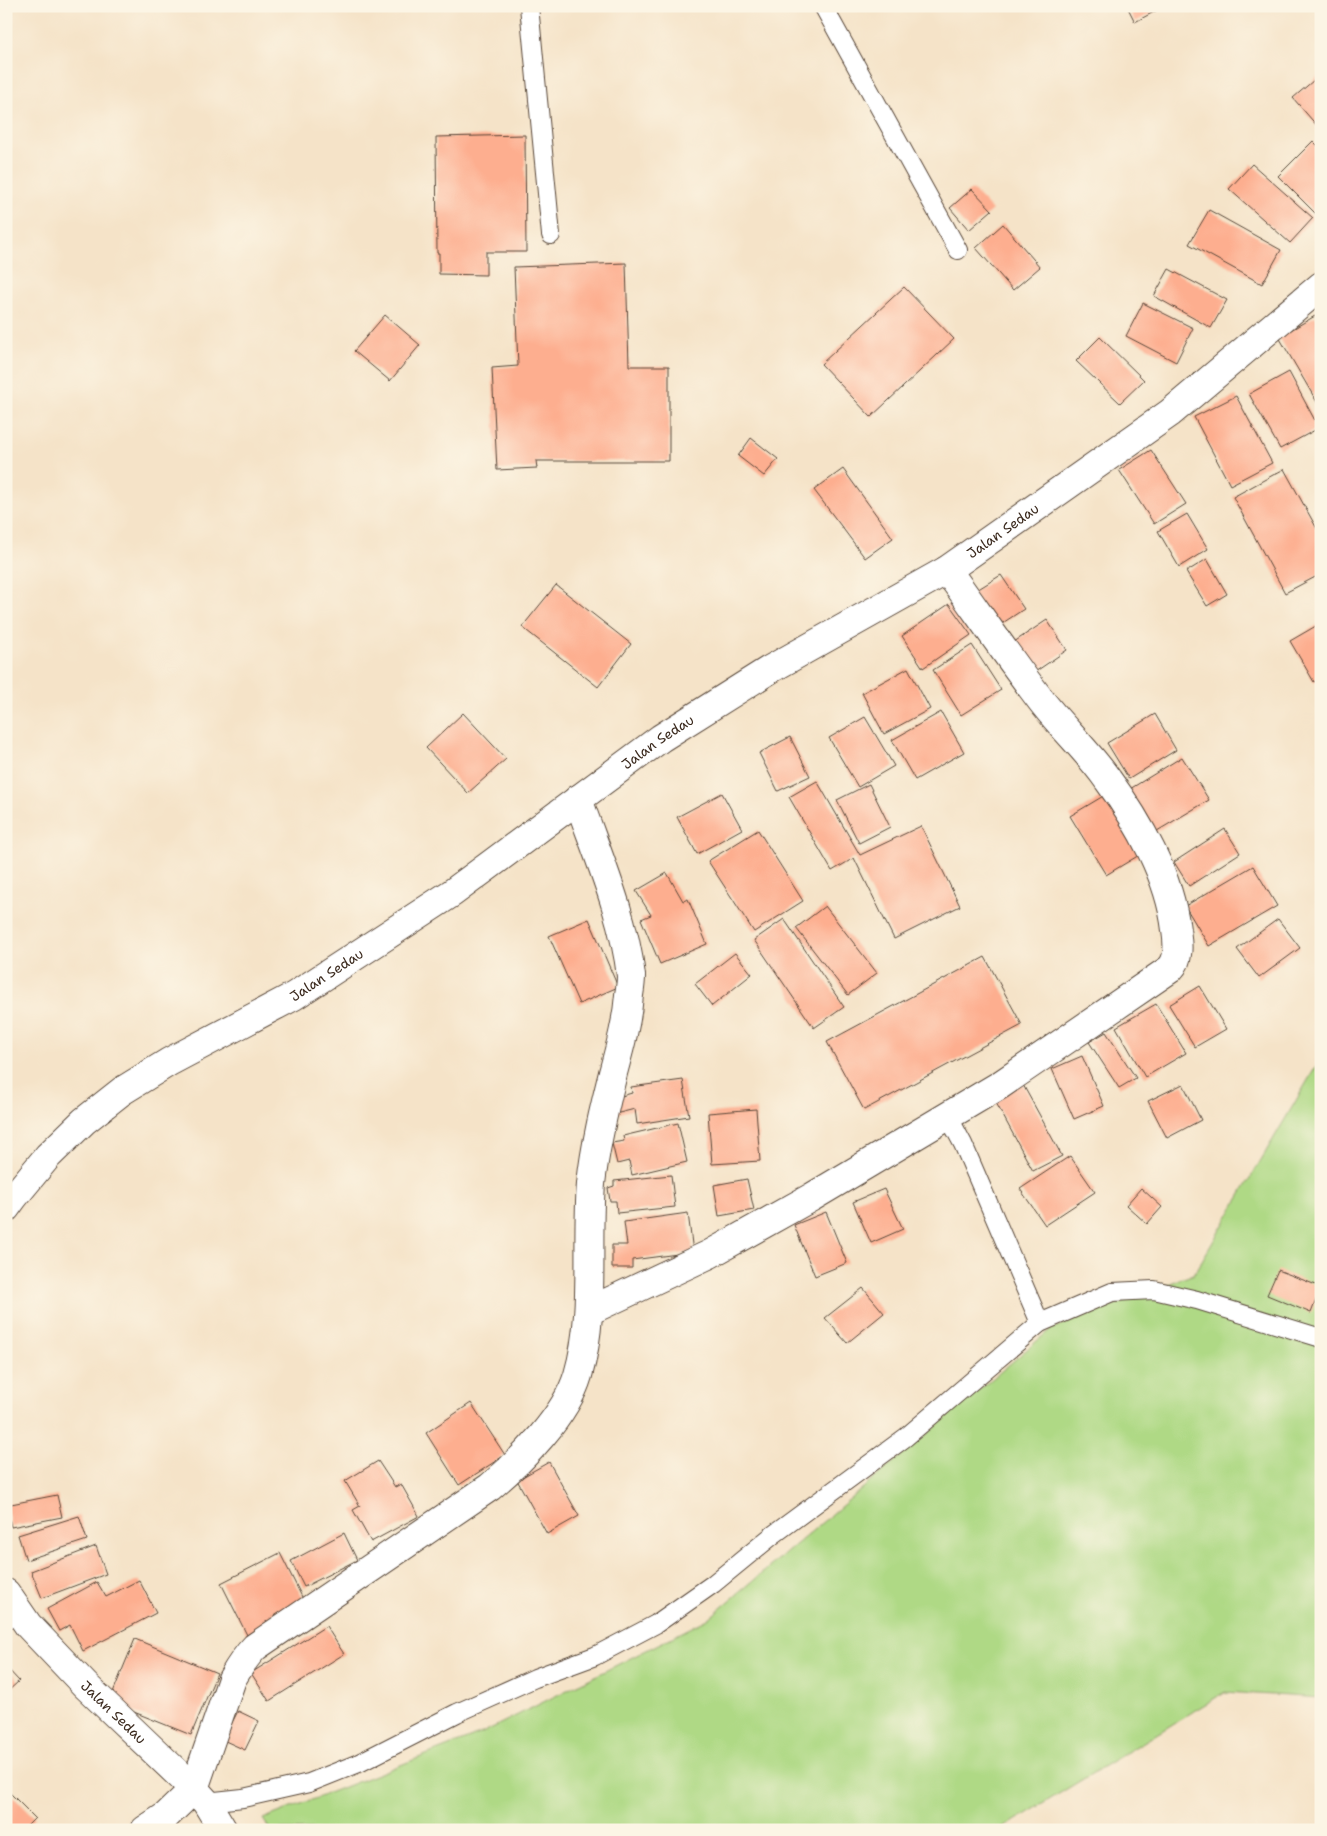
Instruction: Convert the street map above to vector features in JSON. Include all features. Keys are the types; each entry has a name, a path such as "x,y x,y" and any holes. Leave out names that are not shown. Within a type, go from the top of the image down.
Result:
{"street":[{"name":"Jalan Sedau","path":"6,1208 48,1156 84,1121 122,1092 169,1062 302,991 452,893 660,738 769,670 947,570 1170,413 1321,286"},
{"path":"589,1311 710,1254 812,1197 1000,1085 1170,969 1176,961 1178,939 1176,921 1168,890 1157,862 1127,807 1108,779 1040,699 947,570"},
{"path":"145,1830 200,1796 232,1680 247,1655 255,1647 490,1487 510,1470 554,1422 578,1376 589,1311 588,1268 591,1184 598,1133 627,1021 631,978 622,926 578,799"},
{"name":"Jalan Sedau","path":"6,1593 28,1625 85,1685 200,1796 223,1830"}],"lane":[{"path":"529,6 551,235"},
{"path":"823,6 958,250"},
{"path":"948,1116 963,1144 1040,1323"},
{"path":"200,1796 243,1798 309,1783 359,1763 466,1709 535,1678 595,1656 656,1624 713,1584 773,1535 906,1437 1040,1323 1112,1292 1154,1290 1197,1300 1321,1338"}],"green space":[{"path":"1321,1058 1321,1698 1225,1692 1000,1830 270,1830 263,1819 482,1733 708,1619 1051,1329 1194,1274"}],"building":[{"path":"1127,6 1165,6 1135,22"},
{"path":"1321,74 1321,127 1319,128 1293,98"},
{"path":"525,135 526,252 486,252 486,275 439,274 439,253 437,253 436,137"},
{"path":"1313,141 1321,149 1321,210 1316,214 1278,176"},
{"path":"1252,164 1313,218 1290,243 1229,189"},
{"path":"972,189 992,210 969,230 950,208"},
{"path":"1209,210 1281,250 1262,284 1189,244"},
{"path":"1003,224 1040,267 1013,290 976,248"},
{"path":"626,263 629,366 669,366 669,461 536,461 537,468 497,470 492,368 518,366 514,267"},
{"path":"1169,269 1227,300 1211,328 1154,296"},
{"path":"904,287 954,339 871,417 821,364"},
{"path":"1143,303 1193,328 1176,362 1126,336"},
{"path":"385,315 420,345 390,381 354,351"},
{"path":"1315,316 1321,326 1321,409 1279,337"},
{"path":"1100,337 1144,380 1120,403 1076,361"},
{"path":"1289,372 1319,428 1280,449 1249,394"},
{"path":"1236,396 1272,463 1230,485 1194,417"},
{"path":"751,438 778,459 764,476 738,456"},
{"path":"1151,450 1186,504 1154,524 1119,470"},
{"path":"843,469 893,538 865,558 814,490"},
{"path":"1284,469 1321,536 1321,574 1285,593 1233,497"},
{"path":"1187,514 1208,549 1179,567 1158,531"},
{"path":"1207,559 1227,594 1207,606 1186,572"},
{"path":"1001,575 1024,609 995,628 972,593"},
{"path":"556,585 631,644 598,687 522,627"},
{"path":"949,604 971,635 923,668 902,636"},
{"path":"1047,620 1067,650 1032,674 1011,644"},
{"path":"1321,623 1321,678 1314,682 1290,641"},
{"path":"972,645 1001,690 961,715 933,670"},
{"path":"908,668 930,709 884,734 862,693"},
{"path":"941,712 964,752 915,780 892,740"},
{"path":"463,713 506,759 468,793 426,748"},
{"path":"1155,714 1176,750 1129,779 1107,743"},
{"path":"865,717 894,766 858,787 829,738"},
{"path":"790,737 810,776 778,791 759,753"},
{"path":"1182,757 1209,800 1152,834 1125,792"},
{"path":"817,781 860,855 921,826 960,906 894,939 854,858 832,871 789,797"},
{"path":"869,784 890,827 859,843 837,800"},
{"path":"1110,792 1146,851 1106,875 1070,816"},
{"path":"722,793 742,829 697,854 677,817"},
{"path":"1225,829 1240,853 1189,886 1174,862"},
{"path":"758,830 803,901 754,932 708,861"},
{"path":"1253,866 1277,906 1209,946 1185,906"},
{"path":"667,873 683,901 688,899 707,944 660,964 641,919 651,915 636,891"},
{"path":"825,906 877,973 848,995 796,928"},
{"path":"589,919 618,987 579,1004 549,936"},
{"path":"784,919 844,1007 814,1028 754,940"},
{"path":"1278,919 1300,948 1259,978 1237,949"},
{"path":"735,953 752,974 712,1006 695,984"},
{"path":"985,957 1022,1025 864,1110 827,1042"},
{"path":"1200,986 1226,1029 1195,1047 1169,1005"},
{"path":"1156,1004 1186,1053 1145,1077 1116,1027"},
{"path":"1106,1032 1136,1078 1119,1088 1089,1042"},
{"path":"1082,1056 1104,1106 1074,1119 1052,1069"},
{"path":"683,1080 689,1116 637,1124 635,1109 615,1114 611,1099 632,1093 631,1087"},
{"path":"1022,1083 1062,1156 1033,1171 994,1099"},
{"path":"1183,1084 1201,1120 1167,1138 1148,1101"},
{"path":"756,1109 760,1161 712,1164 708,1113"},
{"path":"678,1123 687,1162 632,1175 629,1161 617,1164 612,1143 624,1141 623,1136"},
{"path":"1070,1156 1095,1192 1045,1225 1020,1189"},
{"path":"671,1175 675,1207 617,1213 616,1201 610,1201 608,1188 614,1186 614,1181"},
{"path":"747,1179 754,1210 719,1216 714,1185"},
{"path":"1141,1188 1162,1207 1147,1224 1126,1205"},
{"path":"884,1189 903,1229 871,1243 853,1202"},
{"path":"826,1212 847,1263 815,1276 794,1225"},
{"path":"688,1213 693,1252 632,1260 632,1268 612,1268 612,1245 627,1245 624,1222"},
{"path":"1278,1270 1321,1287 1311,1313 1267,1295"},
{"path":"863,1288 884,1313 847,1343 825,1318"},
{"path":"471,1403 505,1455 459,1485 426,1433"},
{"path":"378,1461 395,1487 401,1484 419,1516 371,1542 353,1510 360,1506 345,1481"},
{"path":"549,1462 579,1516 547,1534 517,1480"},
{"path":"57,1495 62,1517 11,1527 6,1505"},
{"path":"79,1516 87,1540 26,1560 18,1535"},
{"path":"344,1533 357,1560 304,1587 291,1561"},
{"path":"96,1546 106,1574 42,1598 31,1571"},
{"path":"280,1553 306,1605 247,1635 221,1583"},
{"path":"139,1580 156,1613 83,1651 70,1625 59,1631 47,1609 97,1582 106,1597"},
{"path":"326,1626 344,1654 269,1701 251,1673"},
{"path":"135,1639 217,1673 191,1735 109,1702"},
{"path":"6,1667 19,1681 6,1693"},
{"path":"238,1711 259,1721 245,1750 223,1740"},
{"path":"6,1789 35,1818 23,1830 6,1830"}]}
